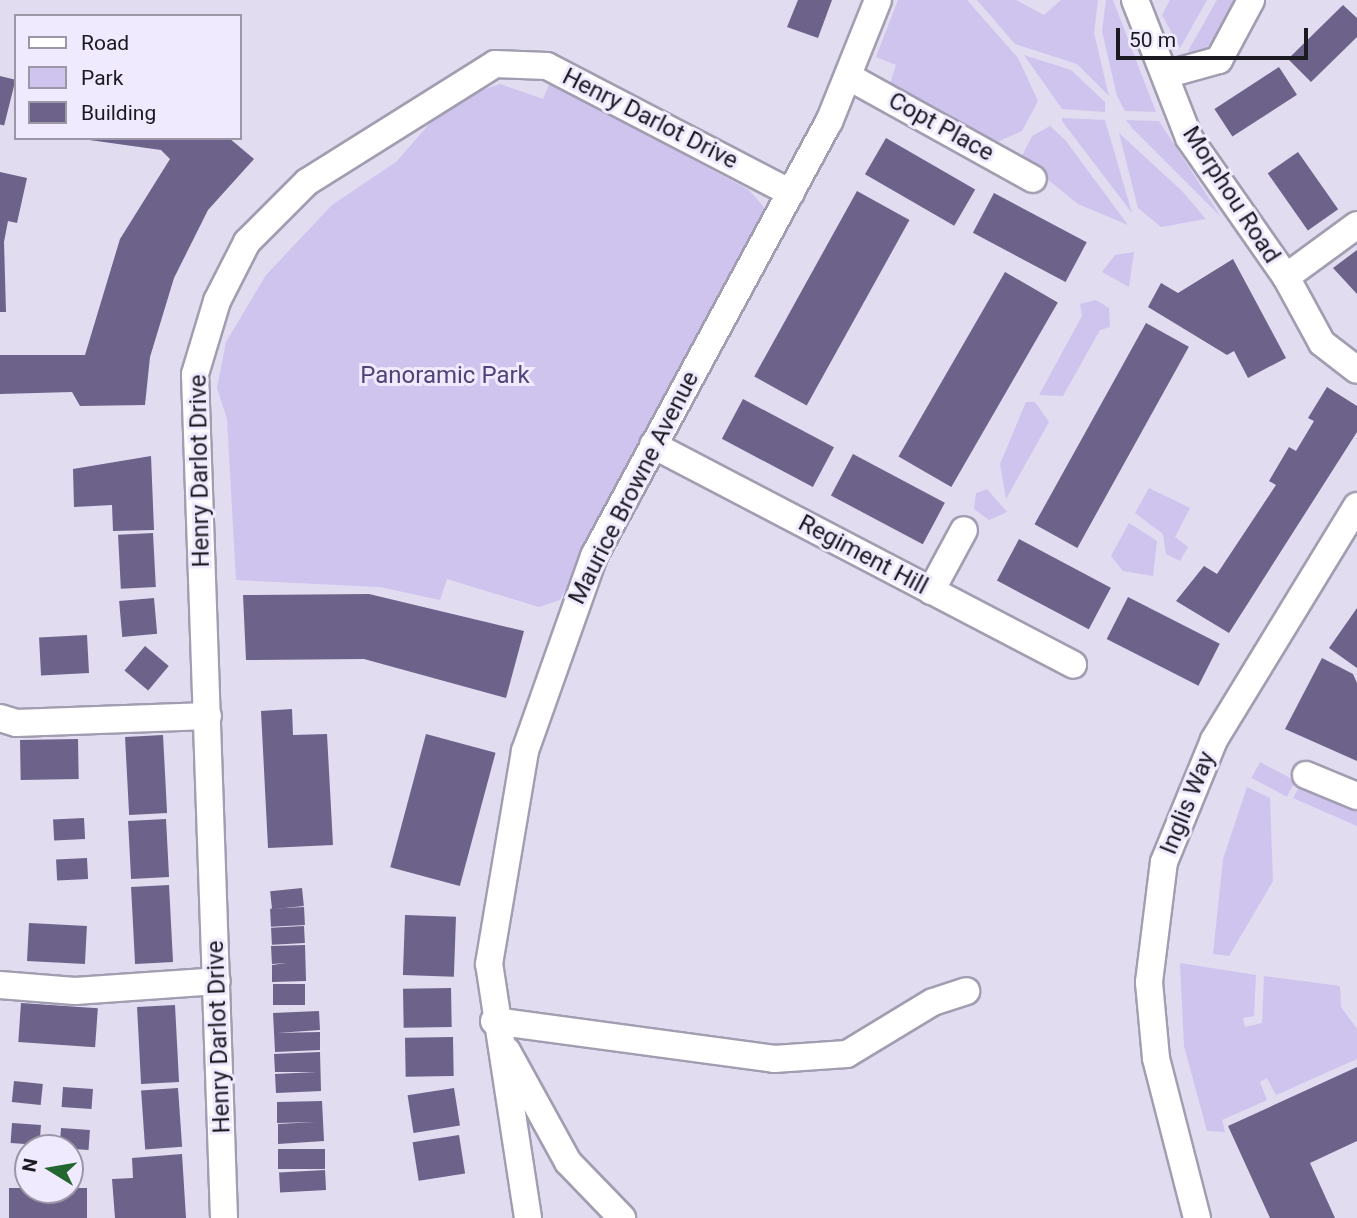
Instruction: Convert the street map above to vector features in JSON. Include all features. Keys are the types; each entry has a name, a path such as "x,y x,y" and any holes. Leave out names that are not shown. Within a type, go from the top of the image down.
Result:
{"street":[{"name":"Maurice Browne Avenue","path":"528,1218 494,1021 494,917 525,751 575,599 653,445 791,193 849,77 878,0"},
{"name":"Morphou Road","path":"1135,0 1189,138 1286,277 1322,343 1357,370"},
{"path":"1165,75 1219,60 1251,0"},
{"name":"Henry Darlot Drive","path":"224,1218 195,374 217,300 247,242 307,182 495,64 547,66 791,193"},
{"name":"Copt Place","path":"849,77 1033,178"},
{"path":"1286,277 1357,225"},
{"name":"Regiment Hill","path":"653,445 1073,665"},
{"name":"Inglis Way","path":"1198,1218 1156,1058 1149,982 1164,862 1214,740 1357,506"},
{"path":"930,591 964,530"},
{"path":"0,718 16,723 208,716"},
{"path":"1306,775 1357,796"},
{"path":"0,985 75,991 217,981"},
{"path":"494,1021 774,1059 847,1054 933,1002 966,992"},
{"path":"494,1021 569,1162 622,1218"}],"green space":[{"path":"898,0 967,0 1018,58 1038,101 1022,131 995,143 890,84 896,65 876,57"},
{"path":"977,0 1016,0 1044,15 1061,0 1098,0 1094,33 1109,96 1077,64 1015,44"},
{"path":"1106,0 1113,0 1156,112 1125,111 1117,96 1102,31"},
{"path":"1170,0 1207,0 1180,48 1162,15"},
{"path":"1217,0 1234,0 1213,42 1199,54 1188,51"},
{"path":"1024,55 1071,70 1105,102 1105,112 1062,109"},
{"name":"Panoramic Park","path":"550,82 749,190 768,212 560,600 539,607 447,579 440,600 380,587 236,580 227,419 217,388 226,342 266,275 332,205 396,162 431,122 474,93 500,84 543,99"},
{"path":"1062,118 1105,120 1132,213 1062,121"},
{"path":"1126,120 1159,121 1221,217 1132,128"},
{"path":"1050,126 1066,141 1128,225 1078,204 1021,158 1032,136"},
{"path":"1119,133 1182,191 1206,219 1161,227 1138,208"},
{"path":"1134,252 1129,287 1102,272 1115,255"},
{"path":"1096,300 1109,308 1110,327 1100,330 1063,396 1039,395 1082,316 1080,304"},
{"path":"1026,402 1035,402 1049,422 1006,499 1000,464"},
{"path":"1149,488 1190,508 1175,537 1188,547 1180,561 1166,554 1163,534 1135,513"},
{"path":"987,489 1007,512 989,520 974,509 976,493"},
{"path":"1129,523 1157,541 1153,576 1123,571 1111,556"},
{"path":"1260,762 1295,781 1287,797 1252,778"},
{"path":"1301,784 1357,812 1357,826 1293,798"},
{"path":"1247,787 1270,798 1273,881 1229,956 1213,954 1223,859"},
{"path":"1180,963 1256,975 1254,1016 1243,1018 1245,1027 1262,1023 1264,976 1340,986 1341,1007 1357,1029 1357,1059 1276,1095 1267,1078 1260,1082 1267,1100 1222,1120 1225,1132 1207,1131 1184,1046"}],"building":[{"path":"798,0 832,0 818,38 787,27"},
{"path":"1343,5 1357,18 1357,37 1311,82 1288,59"},
{"path":"1279,67 1297,95 1232,137 1214,109"},
{"path":"0,76 14,79 4,125 0,124"},
{"path":"886,138 975,189 954,226 865,174"},
{"path":"89,140 231,140 254,159 208,210 174,278 150,357 145,405 80,406 72,392 0,394 0,355 85,355 120,239 170,159 161,150"},
{"path":"1298,152 1338,209 1308,231 1268,173"},
{"path":"0,172 27,178 17,223 8,221 4,242 6,312 0,312"},
{"path":"857,191 909,220 807,406 754,376"},
{"path":"994,193 1087,242 1066,282 973,233"},
{"path":"1357,250 1357,294 1333,268"},
{"path":"1233,259 1286,358 1248,378 1234,351 1227,355 1148,307 1161,283 1178,293"},
{"path":"1005,272 1058,302 951,487 898,456"},
{"path":"1146,323 1189,347 1077,548 1034,524"},
{"path":"1327,387 1357,406 1357,432 1229,633 1176,601 1204,566 1217,574 1276,485 1269,481 1289,447 1296,451 1314,421 1308,418"},
{"path":"743,399 834,447 813,487 722,439"},
{"path":"853,454 945,503 923,544 831,495"},
{"path":"151,456 154,530 113,531 112,505 74,507 73,469"},
{"path":"153,533 156,587 121,589 118,535"},
{"path":"1019,539 1111,588 1089,629 997,580"},
{"path":"369,594 524,631 506,698 364,659 246,660 243,595"},
{"path":"1128,597 1220,644 1198,686 1107,639"},
{"path":"154,598 157,634 122,637 119,601"},
{"path":"1357,608 1357,668 1329,648"},
{"path":"87,635 89,673 41,675 39,638"},
{"path":"145,646 169,666 148,690 124,671"},
{"path":"1322,658 1353,674 1357,683 1357,761 1285,729"},
{"path":"292,709 293,735 327,734 333,845 268,848 261,711"},
{"path":"426,734 496,753 460,886 390,867"},
{"path":"163,735 167,813 129,815 125,737"},
{"path":"78,739 79,779 21,780 20,740"},
{"path":"84,818 85,839 54,841 53,820"},
{"path":"166,819 169,877 131,879 128,821"},
{"path":"87,858 88,879 57,881 56,860"},
{"path":"169,885 173,962 135,964 131,887"},
{"path":"302,888 304,906 272,909 270,891"},
{"path":"304,907 305,925 271,927 270,909"},
{"path":"405,915 456,917 454,977 403,975"},
{"path":"29,923 87,926 85,964 27,961"},
{"path":"304,926 305,943 272,945 271,928"},
{"path":"305,945 306,981 272,982 272,965 287,963 272,964 271,946"},
{"path":"273,984 305,984 305,1005 273,1005"},
{"path":"451,988 452,1027 404,1028 403,989"},
{"path":"21,1003 98,1008 95,1047 18,1042"},
{"path":"175,1005 179,1082 141,1084 137,1007"},
{"path":"319,1011 320,1030 277,1033 320,1032 320,1050 275,1052 273,1013"},
{"path":"453,1037 454,1076 406,1077 405,1038"},
{"path":"320,1052 321,1091 276,1093 275,1074 317,1072 275,1072 274,1054"},
{"path":"1357,1067 1357,1141 1310,1163 1335,1218 1270,1218 1228,1126"},
{"path":"14,1081 43,1084 41,1105 12,1102"},
{"path":"63,1087 93,1089 92,1109 62,1107"},
{"path":"178,1088 182,1147 145,1149 141,1091"},
{"path":"454,1088 460,1126 414,1133 408,1095"},
{"path":"322,1101 324,1141 278,1144 278,1124 316,1122 277,1123 277,1102"},
{"path":"12,1123 41,1125 40,1134 14,1134 14,1143 11,1143"},
{"path":"61,1128 90,1130 89,1150 84,1150 84,1134 61,1134"},
{"path":"459,1135 465,1174 419,1181 413,1142"},
{"path":"278,1149 325,1149 325,1169 278,1169"},
{"path":"182,1154 186,1218 115,1218 112,1179 133,1178 132,1158"},
{"path":"325,1170 326,1190 280,1192 279,1172"},
{"path":"9,1188 14,1188 14,1204 84,1204 84,1188 87,1188 87,1218 9,1218"}]}
